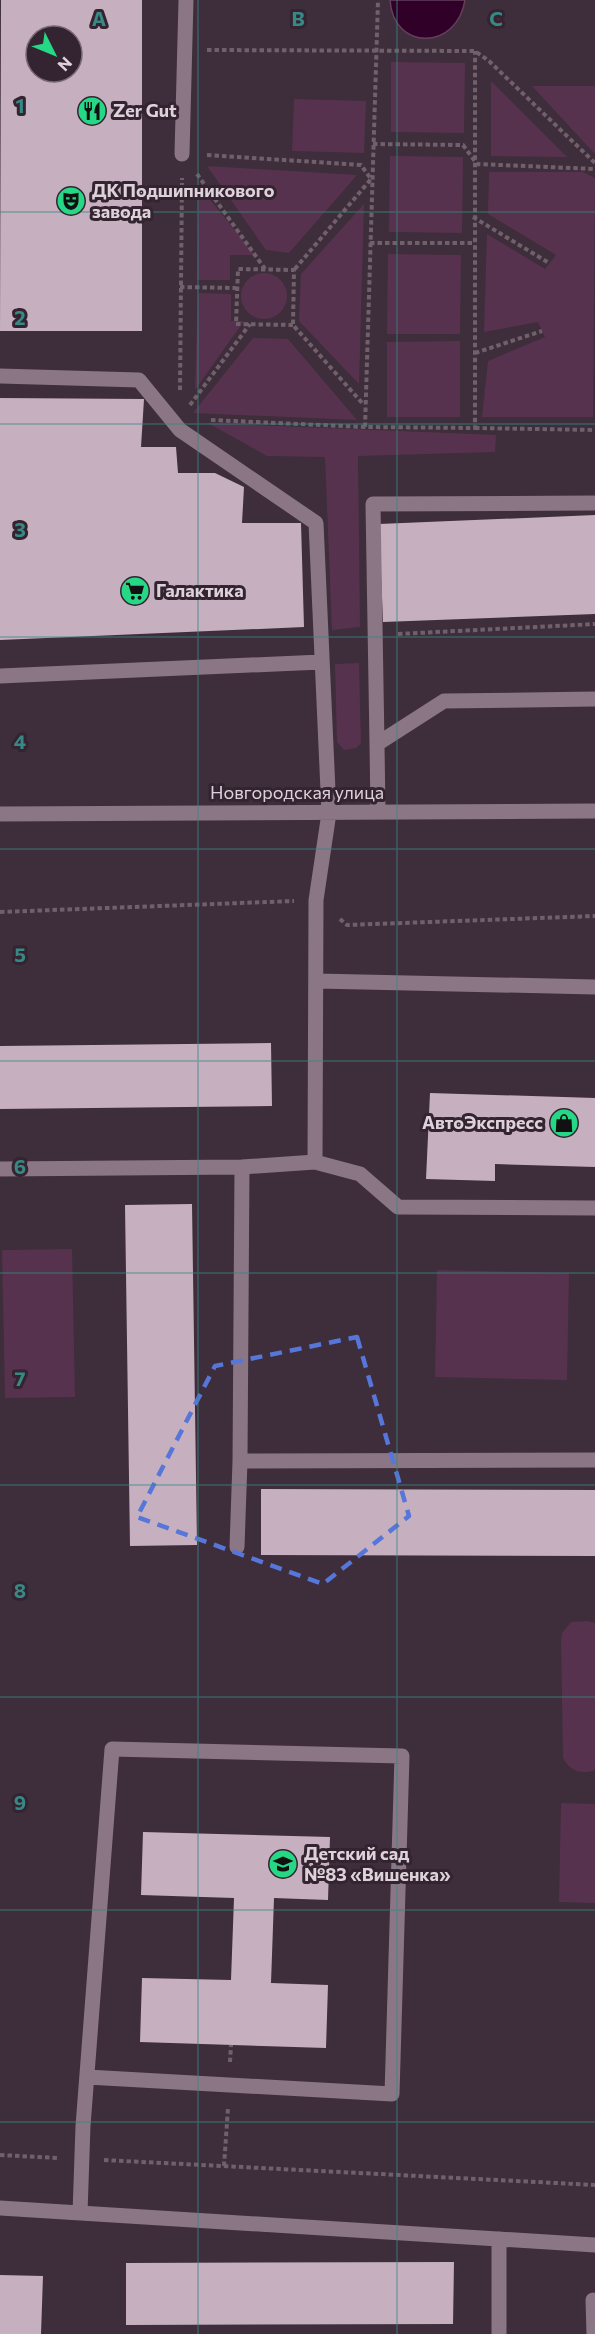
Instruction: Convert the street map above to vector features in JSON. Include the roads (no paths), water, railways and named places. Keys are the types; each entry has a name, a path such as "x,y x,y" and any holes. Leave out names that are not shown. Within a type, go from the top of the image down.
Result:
{"street":[{"path":"182,154 186,0"},
{"path":"0,376 140,380 180,430 316,523 329,813 316,900 315,1162"},
{"path":"378,812 373,504 595,503"},
{"path":"0,676 321,662"},
{"path":"376,744 444,702 595,699"},
{"name":"Новгородская улица","path":"0,814 595,811"},
{"path":"317,981 595,987"},
{"path":"0,1169 242,1167 315,1162 360,1174 398,1207 595,1208"},
{"path":"237,1547 240,1461 242,1167"},
{"path":"240,1461 595,1460"},
{"path":"80,2213 87,2077 112,1749 402,1756 392,2094 87,2077"},
{"path":"0,2208 595,2245"},
{"path":"499,2239 499,2334"},
{"path":"593,2300 594,2334"}],"place":[{"name":"Zer Gut","path":"92,111"},
{"name":"ДК Подшипникового завода","path":"71,201"},
{"name":"Галактика","path":"135,591"},
{"name":"АвтоЭкспресс","path":"564,1123"},
{"name":"Детский сад №83 «Вишенка»","path":"283,1864"}]}
